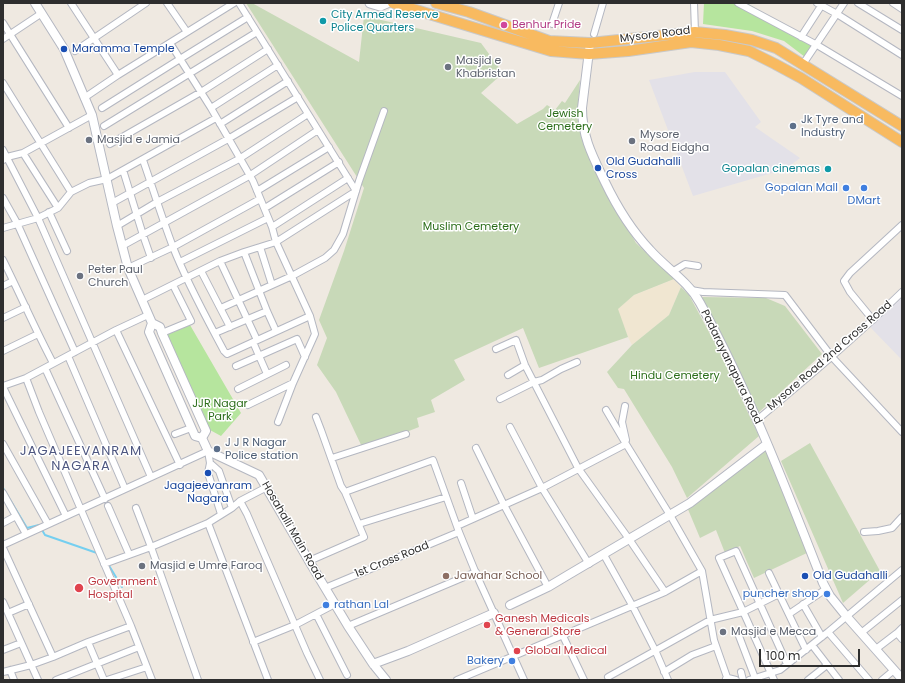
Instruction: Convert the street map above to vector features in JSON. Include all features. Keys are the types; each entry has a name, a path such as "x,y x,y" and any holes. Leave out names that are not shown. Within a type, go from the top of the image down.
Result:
{"highway":[{"name":"Mysore Road","path":"393,3 551,51 589,54 628,51 691,42 719,45 749,51 801,78 902,142"},
{"name":"Mysore Road","path":"436,3 469,12 549,41 695,32 725,34 752,40 776,48 902,126"}],"main road":[{"path":"370,3 380,6 387,3"},
{"path":"462,3 469,12"}],"street":[{"path":"35,3 64,49 92,115 128,268 152,323 160,327 206,431 202,438"},
{"path":"81,3 73,5 118,75"},
{"path":"75,51 146,3"},
{"path":"167,3 187,32"},
{"path":"84,98 118,75 234,3"},
{"path":"239,3 356,191"},
{"path":"552,24 559,3"},
{"path":"592,38 603,3"},
{"path":"694,3 695,32"},
{"path":"738,3 817,45 902,96"},
{"path":"803,64 844,3"},
{"path":"858,3 902,30"},
{"path":"892,3 902,9"},
{"path":"801,37 820,4 902,55"},
{"path":"3,39 42,13"},
{"path":"102,108 248,17"},
{"path":"3,23 69,128"},
{"path":"104,126 257,32"},
{"name":"Padarayanapura Road","path":"592,38 582,108 582,119 589,149 610,193 624,218 650,250 691,290 700,303 757,420 826,589 847,617 902,679"},
{"path":"170,43 211,108 257,191 272,227 276,242 310,316 315,334 293,383 278,422"},
{"path":"110,144 201,92 268,49"},
{"path":"211,108 278,66"},
{"path":"3,228 38,218 58,208 71,192 89,183 107,179 143,160 156,151 218,121 288,81"},
{"path":"3,83 71,192"},
{"path":"112,203 228,139 298,97"},
{"path":"221,308 292,276 325,258 334,250 344,234 356,191 384,111"},
{"path":"117,226 239,158 308,114"},
{"path":"5,158 23,153 92,115"},
{"path":"122,246 249,176 318,130"},
{"path":"257,191 329,147"},
{"path":"3,150 5,158 38,218 151,477"},
{"path":"23,153 58,208"},
{"path":"143,160 164,223 186,278 226,354 310,316"},
{"path":"264,208 339,162"},
{"path":"123,170 151,258"},
{"path":"272,227 348,178"},
{"path":"142,300 220,261 276,242 356,191"},
{"path":"3,198 17,223 75,352"},
{"path":"128,268 173,247 260,199"},
{"path":"49,212 67,251"},
{"path":"180,262 268,218"},
{"path":"873,320 850,292 844,281 850,273 902,225"},
{"path":"260,247 272,285"},
{"path":"244,252 266,311 276,332"},
{"path":"3,260 53,363"},
{"path":"220,261 247,319 259,356 267,374"},
{"path":"672,272 685,264 698,266"},
{"path":"201,271 230,327"},
{"path":"3,286 14,281"},
{"path":"151,338 192,321 173,285"},
{"path":"691,290 703,292 785,295 832,357 902,432"},
{"name":"Mysore Road 2nd Cross Road","path":"757,420 832,357 902,292"},
{"path":"3,318 26,306"},
{"path":"215,333 266,311"},
{"path":"66,516 3,386 26,378 116,330 148,315"},
{"path":"152,323 149,332 151,338 195,436 202,438 208,451 210,463 208,473 221,514"},
{"path":"116,330 180,465"},
{"path":"3,351 38,334"},
{"path":"236,366 297,339 305,358"},
{"path":"496,349 516,340 525,365 578,468 665,592"},
{"path":"68,356 124,489"},
{"path":"500,399 577,362"},
{"path":"238,389 286,365"},
{"path":"508,375 525,365"},
{"path":"45,368 104,499"},
{"path":"26,378 39,412 102,558 107,563 152,680"},
{"path":"248,405 293,383"},
{"path":"625,406 622,422 626,444"},
{"path":"606,410 702,571 714,640 727,680 736,680"},
{"path":"309,561 364,538 346,492 341,486 316,417"},
{"path":"510,427 542,488 589,564"},
{"path":"175,434 191,428"},
{"path":"332,458 406,434"},
{"path":"3,444 43,527"},
{"name":"1st Cross Road","path":"326,588 458,529 473,519 542,488 626,444"},
{"path":"510,605 548,587 589,564 690,503 767,444"},
{"path":"476,448 504,505 548,587"},
{"path":"53,657 3,546 26,534 208,451"},
{"name":"Hosahalli Main Road","path":"208,451 259,475 348,626 373,664 386,680"},
{"path":"346,492 433,460 458,529 524,680"},
{"path":"210,463 219,471 232,508"},
{"path":"461,483 473,519"},
{"path":"107,563 151,547 208,523 232,508 240,500 267,487"},
{"path":"4,496 26,534"},
{"path":"359,524 446,497"},
{"path":"240,500 320,680"},
{"path":"108,506 129,554"},
{"path":"136,508 198,680"},
{"path":"3,523 16,516"},
{"path":"864,532 892,528 902,518"},
{"path":"208,523 268,680"},
{"path":"774,680 719,558 736,551 787,664"},
{"path":"604,555 632,605 655,650 668,680"},
{"path":"457,680 665,592 702,571"},
{"path":"739,636 752,679 780,670 902,571"},
{"path":"348,626 476,572"},
{"path":"769,573 806,650"},
{"path":"788,614 826,589"},
{"path":"608,676 710,620 744,612 779,594"},
{"path":"861,633 902,600"},
{"path":"3,602 38,680"},
{"path":"3,621 29,604"},
{"path":"253,642 295,625 335,604"},
{"path":"803,604 822,637"},
{"path":"373,664 408,651 494,613"},
{"path":"316,614 347,675"},
{"path":"14,680 6,671 31,665 131,626"},
{"path":"876,649 902,628"},
{"path":"828,632 869,680"},
{"path":"897,633 902,639"},
{"path":"563,636 584,680"},
{"path":"88,642 104,680"},
{"path":"3,650 21,643"},
{"path":"812,645 839,680"},
{"path":"664,672 692,655 716,646"},
{"path":"56,680 139,647"},
{"path":"808,680 827,665"},
{"path":"107,680 126,677 147,667"},
{"path":"882,680 894,670"},
{"path":"741,672 743,680"},
{"path":"768,680 771,673"}],"shaded area":[{"path":"695,72 725,72 761,122 755,127 800,158 786,169 693,196 649,80"},
{"path":"674,279 681,287 669,315 632,345 617,309 634,295"},
{"path":"902,297 902,360 870,327"}],"green space":[{"name":"Muslim Cemetery","path":"246,3 252,3 359,62 364,16 481,43 503,73 481,93 517,124 543,109 547,105 555,110 562,101 565,103 580,80 577,117 584,145 593,167 636,243 674,279 634,295 618,309 628,337 539,368 523,328 454,360 465,380 431,400 435,412 417,418 419,427 363,449 336,392 317,365 327,338 319,320 344,251 364,188"},
{"path":"704,3 747,3 813,45 805,57 784,41 752,31 703,24"},
{"name":"Hindu Cemetery","path":"681,287 689,295 716,345 759,436 687,498 672,467 624,389 618,388 607,372 632,345 669,315"},
{"name":"Hindu Cemetery","path":"702,297 766,298 785,306 822,354 758,413"},
{"name":"JJR Nagar Park","path":"190,325 241,413 221,436 210,430 166,335"},
{"path":"810,443 880,571 843,603 781,461"},
{"path":"765,449 809,552 754,578 740,546 725,553 716,530 700,538 687,507"}],"waterway":[{"path":"3,488 27,528 39,526"},
{"path":"42,530 45,535 97,553"},
{"path":"108,564 122,587"}],"place":[{"name":"City Armed Reserve Police Quarters","path":"323,21"},
{"name":"Benhur Pride","path":"504,25"},
{"name":"Maramma Temple","path":"64,49"},
{"name":"Masjid e Khabristan","path":"448,67"},
{"name":"Jk Tyre and Industry","path":"793,126"},
{"name":"Masjid e Jamia","path":"89,140"},
{"name":"Mysore Road Eidgha","path":"632,141"},
{"name":"Old Gudahalli Cross","path":"598,168"},
{"name":"Gopalan cinemas","path":"828,169"},
{"name":"Gopalan Mall","path":"846,188"},
{"name":"DMart","path":"864,188"},
{"name":"Peter Paul Church","path":"80,276"},
{"name":"J J R Nagar Police station","path":"217,449"},
{"name":"Jagajeevanram Nagara","path":"208,473"},
{"name":"Masjid e Umre Faroq","path":"142,566"},
{"name":"Jawahar School","path":"446,576"},
{"name":"Old Gudahalli","path":"805,576"},
{"name":"Government Hospital","path":"79,588"},
{"name":"puncher shop","path":"827,594"},
{"name":"rathan Lal","path":"326,605"},
{"name":"Ganesh Medicals & General Store","path":"487,625"},
{"name":"Masjid e Mecca","path":"723,632"},
{"name":"Global Medical","path":"517,651"},
{"name":"Bakery","path":"512,661"}],"district":[{"name":"JAGAJEEVANRAM NAGARA","path":"81,460"}],"park label":[{"name":"Jewish Cemetery","path":"565,120"}]}
